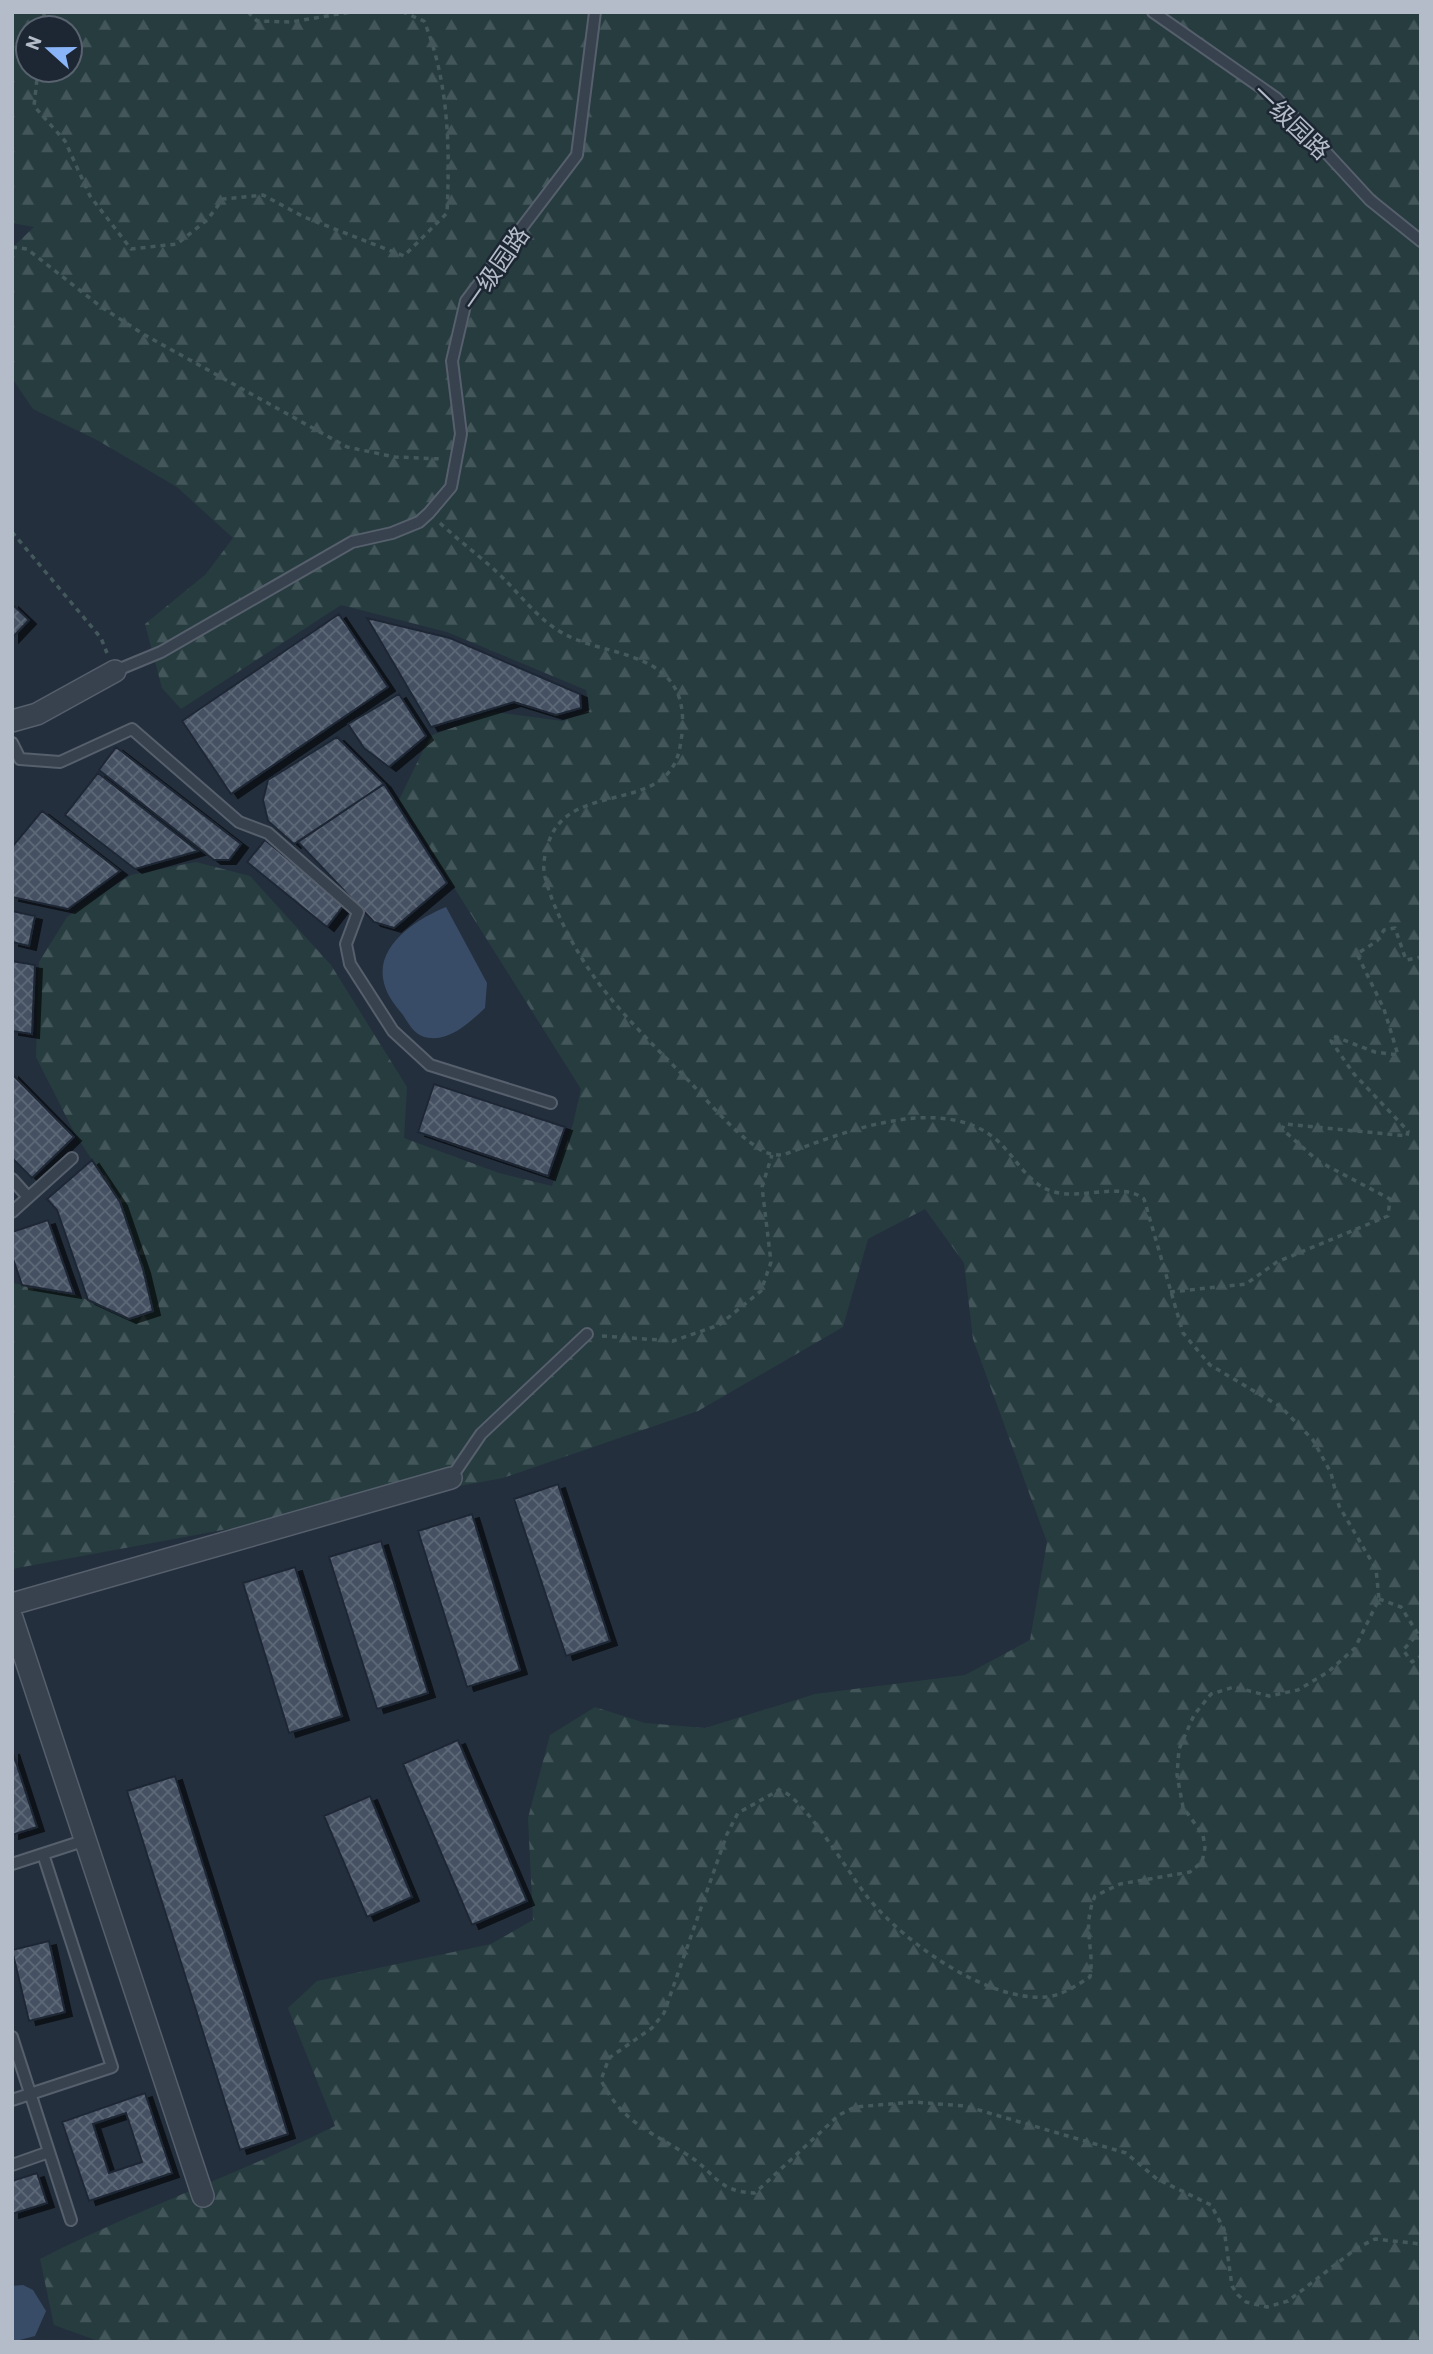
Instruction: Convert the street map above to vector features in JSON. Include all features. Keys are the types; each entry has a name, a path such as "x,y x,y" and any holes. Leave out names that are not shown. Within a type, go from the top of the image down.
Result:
{"street":[{"path":"12,721 37,714 115,671"},
{"path":"12,1604 451,1478"},
{"path":"12,1618 203,2196"}],"lane":[{"name":"一级园路","path":"115,671 161,652 352,542 392,533 419,522 450,487 461,433 452,361 458,326 466,301 578,155 596,12"},
{"name":"一级园路","path":"1153,12 1276,98 1370,200 1421,241"},
{"path":"12,743 20,759 60,762 132,729 239,822 268,833 358,912 346,944 350,964 393,1031 430,1065 551,1104"},
{"path":"12,1212 72,1158"},
{"path":"12,1179 28,1196"},
{"path":"451,1478 481,1434 587,1334"},
{"path":"12,1864 86,1840"},
{"path":"12,2100 112,2067 43,1854"},
{"path":"12,2037 71,2220"},
{"path":"12,2165 49,2152"}],"path":[{"path":"248,12 257,21 292,22 351,12"},
{"path":"36,84 34,106 65,141 90,196 131,249 177,244 207,220 223,199 263,195 304,217 404,256 447,213 450,154 438,54 424,21 402,12"},
{"path":"12,247 27,249 100,306 143,334 347,447 395,457 456,460"},
{"path":"429,513 499,574 533,611 552,626 574,639 652,665 667,679 680,698 684,728 679,752 668,775 656,784 626,796 589,802 562,818 554,828 543,859 545,877 564,923 597,981 712,1105 748,1140 772,1155 783,1155 849,1131 928,1116 967,1123 992,1137 1031,1181 1048,1190 1074,1195 1127,1191 1144,1199 1183,1333 1198,1354 1221,1375 1253,1388 1281,1407 1313,1440 1331,1473 1339,1506 1376,1569 1379,1599 1355,1648 1328,1672 1298,1690 1269,1696 1234,1687 1211,1694 1194,1715 1180,1749 1177,1776 1183,1807 1203,1835 1205,1848 1202,1862 1190,1872 1120,1884 1095,1896 1089,1912 1087,1931 1092,1965 1090,1978 1048,1997 1020,1995 971,1979 897,1927 869,1900 792,1795 779,1790 738,1813 727,1834 664,2013 652,2028 609,2058 601,2080 612,2102 659,2141 688,2154 724,2188 737,2192 755,2193 839,2115 869,2104 914,2102 965,2106 1092,2141 1126,2153 1157,2179 1211,2205 1224,2229 1232,2286 1245,2302 1258,2306 1277,2306 1301,2294 1357,2248 1375,2239 1421,2244"},
{"path":"12,532 101,638 115,671"},
{"path":"1170,1292 1246,1284 1277,1262 1388,1216 1390,1199 1318,1161 1282,1129 1285,1124 1407,1136 1408,1131 1354,1074 1331,1041 1333,1035 1375,1052 1398,1055 1384,1009 1357,954 1377,941 1384,930 1395,928 1406,960 1421,957"},
{"path":"587,1334 673,1341 719,1325 761,1291 771,1262 762,1187 772,1155"},
{"path":"1379,1599 1401,1607 1418,1634 1403,1650 1412,1662 1421,1656"}],"green space":[{"path":"12,12 1421,12 1421,2342 101,2342 54,2325 40,2259 335,2126 288,2008 317,1981 491,1944 533,1920 528,1818 550,1735 595,1707 645,1723 705,1728 815,1694 965,1675 1030,1640 1047,1542 973,1339 964,1263 925,1209 868,1239 843,1327 698,1411 503,1478 12,1569 12,1283 74,1294 129,1319 153,1311 143,1269 120,1202 75,1134 36,1057 39,962 67,917 131,875 196,862 250,876 331,965 407,1087 404,1138 499,1173 552,1186 573,1124 581,1089 399,800 430,736 494,712 562,721 590,710 586,690 447,632 341,605 181,709 162,688 145,624 206,574 233,538 177,487 97,440 33,409 12,378 12,248 34,227 12,223"}],"water":[{"path":"446,907 487,983 485,1008 453,1033 430,1038 421,1036 414,1030 390,998 384,983 383,965 387,954 402,934 424,918"},
{"path":"23,2285 33,2290 46,2311 35,2336 12,2342 12,2286"}],"building":[{"path":"12,604 29,620 12,638"},
{"path":"339,614 388,687 231,794 182,721"},
{"path":"367,618 450,638 580,694 581,708 556,715 514,702 431,727"},
{"path":"399,694 426,736 389,767 364,748 348,724"},
{"path":"337,737 384,784 294,844 268,821 263,800 268,780"},
{"path":"116,747 241,844 229,860 214,860 99,770"},
{"path":"98,773 198,851 135,869 65,815"},
{"path":"384,784 447,883 394,928 374,922 298,842"},
{"path":"42,811 120,871 68,909 12,897 12,847"},
{"path":"265,840 344,905 327,927 247,862"},
{"path":"12,911 35,916 29,946 12,942"},
{"path":"12,961 35,965 32,1034 12,1031"},
{"path":"12,1074 74,1137 32,1178 12,1158"},
{"path":"434,1084 565,1127 548,1176 418,1132"},
{"path":"92,1160 120,1202 143,1269 153,1311 129,1319 88,1300 57,1210 47,1199"},
{"path":"48,1220 74,1294 22,1285 12,1256 12,1232"},
{"path":"558,1484 610,1641 566,1656 514,1499"},
{"path":"472,1514 520,1670 467,1687 418,1531"},
{"path":"381,1541 428,1693 377,1709 329,1557"},
{"path":"295,1567 342,1716 289,1733 243,1583"},
{"path":"458,1740 527,1901 472,1925 403,1764"},
{"path":"12,1750 37,1827 12,1835"},
{"path":"175,1776 288,2134 240,2150 127,1791"},
{"path":"370,1796 412,1897 367,1917 324,1816"},
{"path":"49,1941 65,2012 29,2021 12,1950"},
{"path":"145,2093 172,2173 89,2201 62,2122","holes":["126,2113 142,2162 109,2173 93,2124"]},
{"path":"37,2173 47,2203 12,2214 12,2181"}]}
